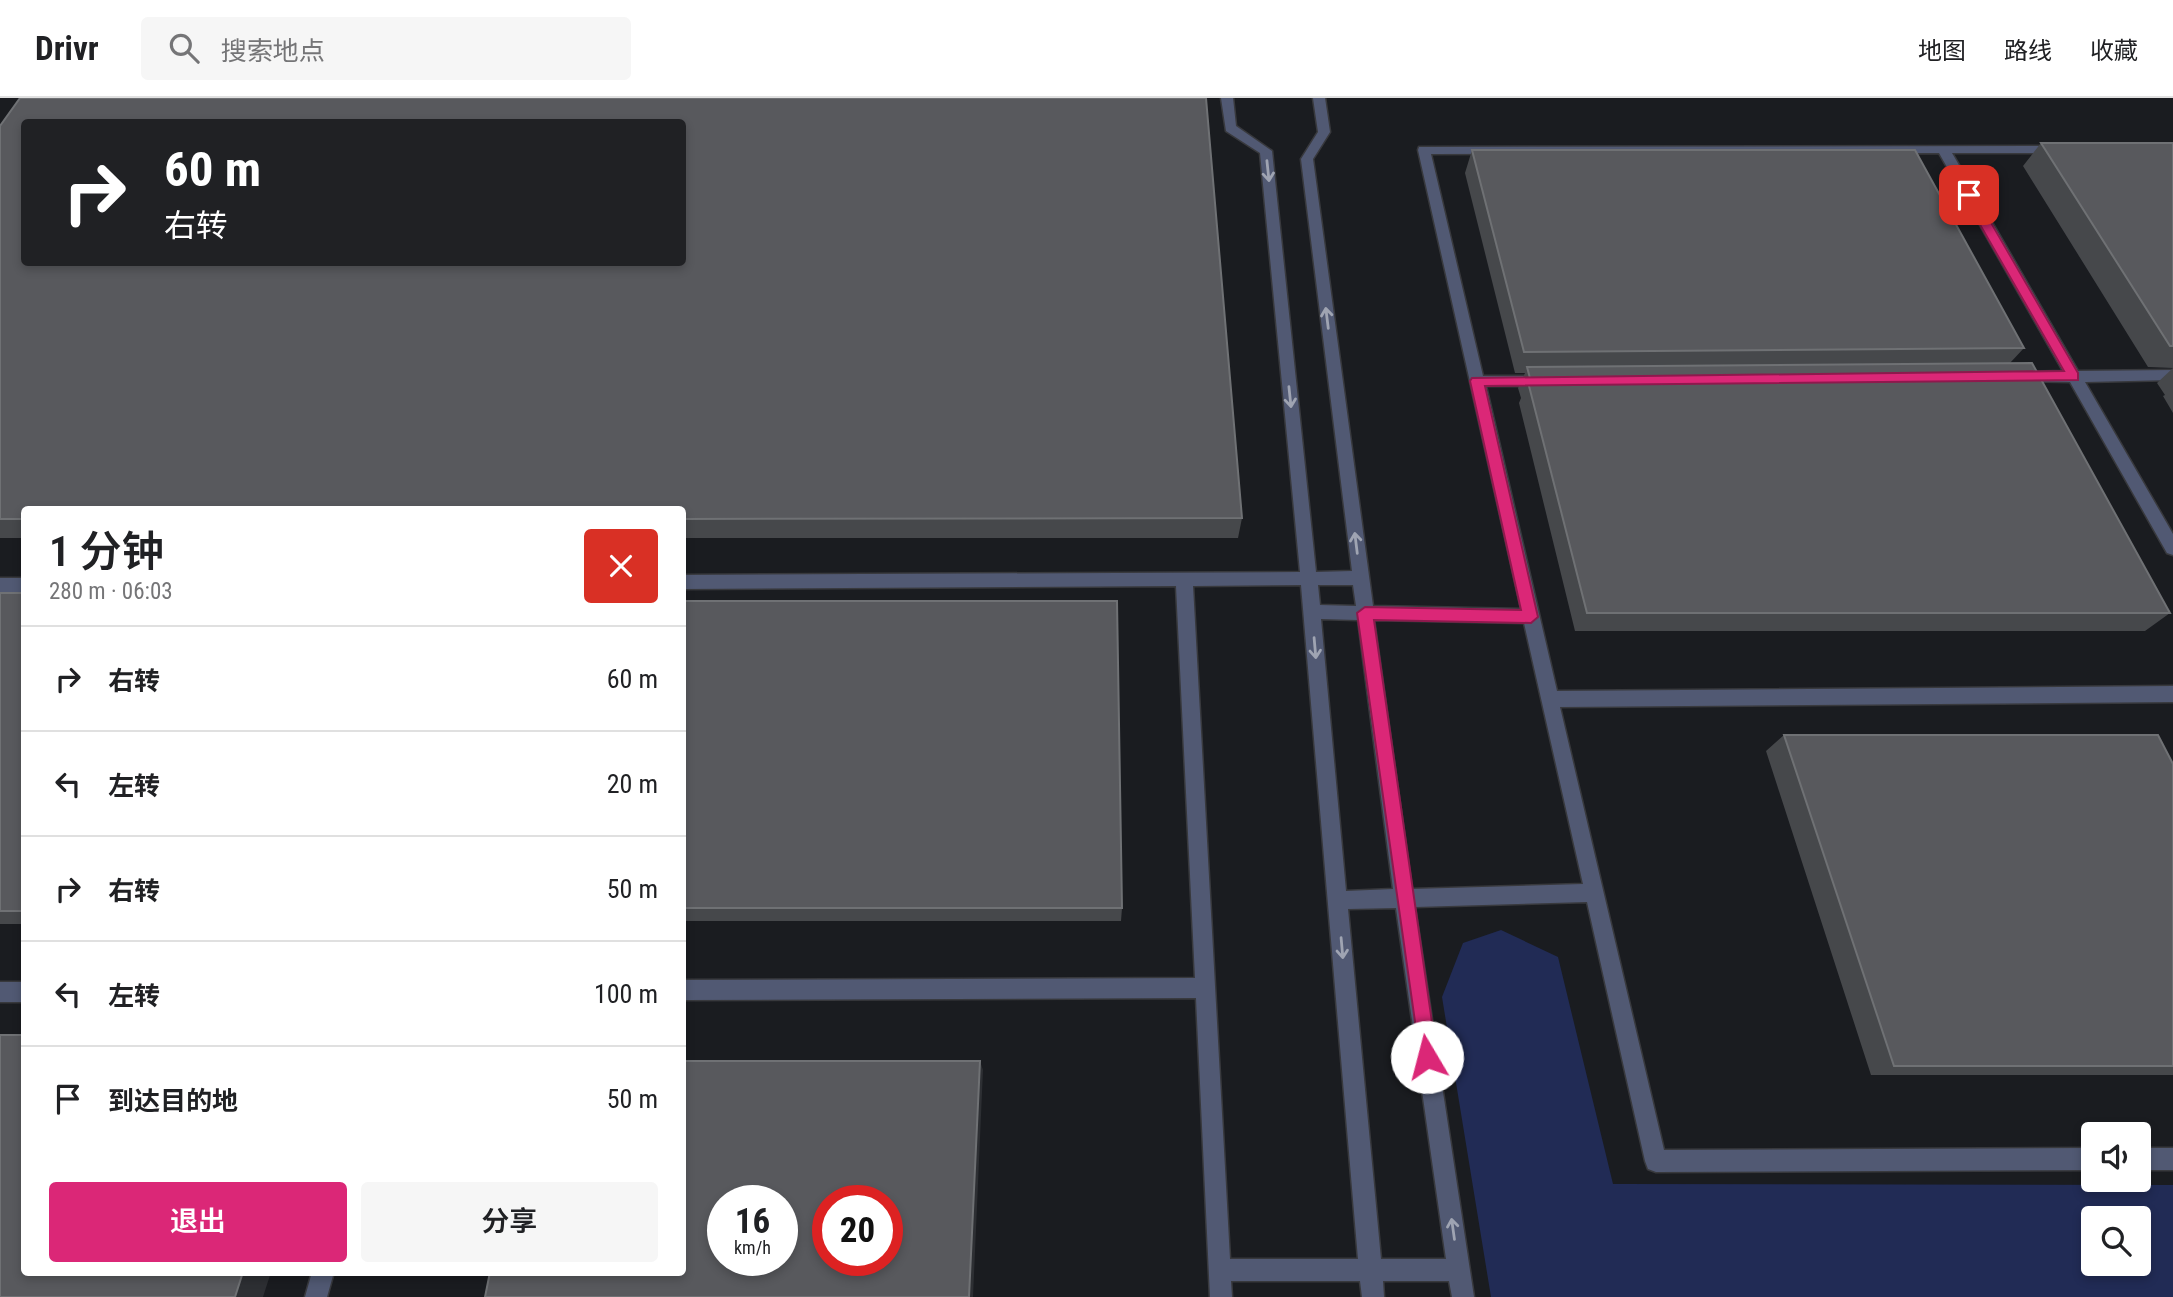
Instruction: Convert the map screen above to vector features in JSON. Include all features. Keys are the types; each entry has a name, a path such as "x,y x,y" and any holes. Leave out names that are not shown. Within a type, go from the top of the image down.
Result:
{"lane":[{"path":"1227,98 1230,128 1266,151 1312,612 1373,1297"},
{"path":"1319,98 1324,132 1307,159 1404,898 1463,1297"},
{"path":"1943,149 2173,548"},
{"path":"2078,149 1424,150 1656,1161 2081,1159"},
{"path":"2004,377 2173,375"},
{"path":"1477,381 1560,380"},
{"path":"686,582 1361,578"},
{"path":"1184,579 1221,1297"},
{"path":"0,585 21,584"},
{"path":"1312,612 1531,617"},
{"path":"1550,699 2173,694"},
{"path":"1337,900 1594,893"},
{"path":"686,990 1205,988"},
{"path":"0,992 21,992"},
{"path":"2151,1159 2173,1159"},
{"path":"1219,1270 1459,1270"},
{"path":"316,1297 322,1276"}],"shaded area":[{"path":"1501,930 1558,957 1613,1184 2081,1185 2081,1192 2151,1192 2151,1185 2173,1185 2173,1297 1491,1297 1442,997 1463,943"}],"building":[{"path":"20,98 1206,98 1242,518 686,519 686,506 21,506 21,519 0,519 0,126"},
{"path":"2041,143 2173,143 2173,346 2170,346"},
{"path":"1472,150 1915,150 2024,348 1524,352"},
{"path":"2032,363 2170,613 1587,613 1528,382 1531,382 1527,367"},
{"path":"0,593 21,593 21,911 0,911"},
{"path":"686,601 1117,601 1122,908 686,908"},
{"path":"1784,735 2158,735 2173,764 2173,1066 1894,1066"},
{"path":"0,1035 21,1035 21,1276 242,1276 235,1297 0,1297"},
{"path":"686,1061 980,1061 969,1297 485,1297 489,1276 686,1276"}],"route":[{"path":"1427,1057 1365,613 1531,617 1477,381 2074,376 1969,195"}]}
